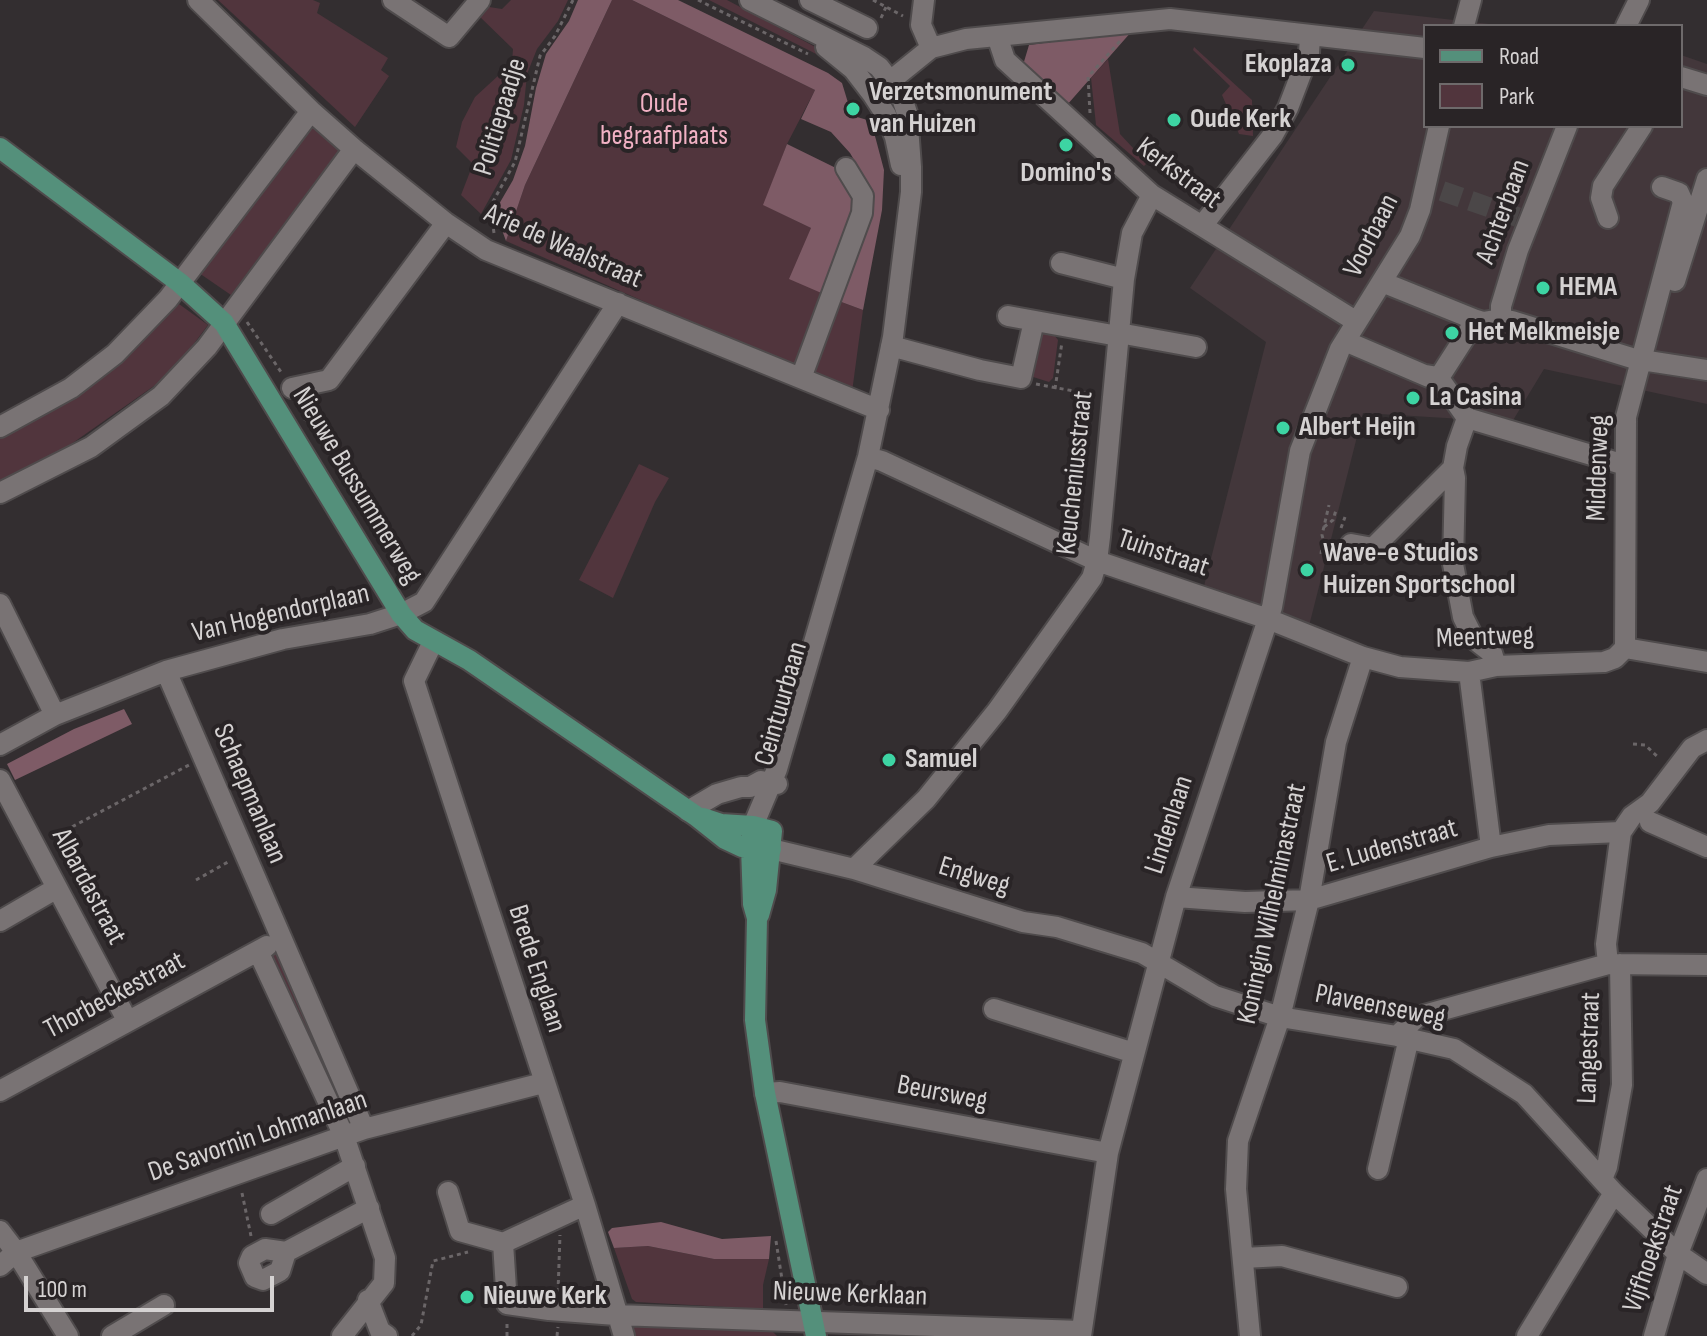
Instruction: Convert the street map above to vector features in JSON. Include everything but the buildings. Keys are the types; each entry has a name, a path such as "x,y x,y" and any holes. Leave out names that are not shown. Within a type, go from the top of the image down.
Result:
{"main road":[{"name":"Nieuwe Bussummerweg","path":"0,148 180,283 224,323 401,614 415,630 469,660 721,824 762,838"},
{"name":"Ceintuurbaan","path":"762,838 753,904 757,918 755,1020 765,1093 815,1329"}],"street":[{"name":"Arie de Waalstraat","path":"198,0 354,149 446,223 486,250 879,410"},
{"path":"393,0 449,37 480,0"},
{"path":"750,0 864,57 891,80"},
{"path":"787,19 796,0"},
{"path":"810,0 867,28"},
{"path":"924,0 921,25 931,48"},
{"path":"1465,24 1471,0"},
{"path":"1627,24 1639,0"},
{"path":"873,95 931,48 966,39 1137,23 1172,10 1310,36 1423,48"},
{"name":"Ceintuurbaan","path":"787,19 853,69 886,115 901,161 908,211"},
{"name":"Kerkstraat","path":"997,36 1005,60 1152,195 1357,322"},
{"path":"1202,226 1273,135 1288,108 1309,53 1310,36"},
{"path":"1683,78 1707,85"},
{"name":"Ceintuurbaan","path":"762,838 775,778 868,457 891,346 911,167 907,113 901,95 891,80"},
{"path":"0,427 71,388 115,354 168,299 311,111"},
{"name":"Voorbaan","path":"1357,322 1410,236 1420,210 1434,188 1439,128"},
{"name":"Achterbaan","path":"1501,319 1501,306 1526,220 1566,128"},
{"path":"1608,218 1601,198 1603,186 1641,128"},
{"path":"0,493 91,447 161,396 207,347 354,149"},
{"path":"801,378 862,213 863,196 846,168"},
{"name":"Middenweg","path":"1625,648 1626,417 1707,179"},
{"name":"Middenweg","path":"1646,361 1683,202 1679,193 1662,187"},
{"name":"Keucheniusstraat","path":"854,869 926,799 997,711 1092,578 1097,561 1124,279 1132,233 1152,195"},
{"path":"292,388 329,380 446,223"},
{"path":"1061,263 1124,279"},
{"path":"1382,282 1483,322 1501,319 1646,361 1707,370"},
{"name":"Van Hogendorplaan","path":"0,745 55,715 166,671 253,647 370,624 401,614 424,602 618,303"},
{"path":"1008,316 1196,347"},
{"path":"1438,377 1476,320"},
{"path":"891,346 1021,378 1034,321"},
{"name":"Lindenlaan","path":"1081,1333 1108,1153 1176,897 1268,619 1300,451 1345,341 1357,322"},
{"path":"1345,341 1429,377 1438,377"},
{"path":"1438,377 1467,418 1625,465"},
{"path":"1467,418 1453,468 1453,564 1458,601 1470,634 1492,653 1496,666"},
{"name":"Tuinstraat","path":"868,457 1097,561 1268,619"},
{"path":"1351,544 1373,548 1453,468"},
{"path":"0,604 55,715"},
{"name":"Meentweg","path":"1268,619 1363,657 1400,667 1469,672 1496,666 1604,662 1615,658 1625,648"},
{"name":"Brede Englaan","path":"433,642 414,681 585,1205 624,1336"},
{"path":"1625,648 1707,662"},
{"name":"Koningin Wilhelminastraat","path":"1250,1336 1236,1189 1238,1141 1280,1017 1309,900 1336,742 1363,657"},
{"name":"Schaepmanlaan","path":"166,671 364,1129"},
{"path":"1469,672 1491,847"},
{"path":"1621,832 1632,816 1650,803 1692,748 1707,741"},
{"path":"697,809 745,795 750,787 775,778"},
{"name":"Albardastraat","path":"0,780 127,1020"},
{"path":"1650,822 1707,847"},
{"name":"E. Ludenstraat","path":"1176,897 1245,902 1309,900 1491,847 1549,835 1621,832"},
{"name":"Langestraat","path":"1527,1336 1608,1186 1607,1167 1622,1085 1614,964 1606,944 1621,832"},
{"name":"Engweg","path":"762,838 1023,922 1057,927 1127,948 1159,964"},
{"path":"0,921 57,888"},
{"path":"281,938 258,951 344,1136 385,1258 384,1283 342,1336"},
{"name":"Thorbeckestraat","path":"0,1091 258,951"},
{"name":"Plaveenseweg","path":"1159,964 1215,996 1280,1017 1403,1037 1454,1049 1524,1094 1608,1186 1678,1254 1707,1274"},
{"path":"1378,1169 1403,1037 1417,1017 1614,964 1707,965"},
{"path":"994,1009 1134,1053"},
{"name":"De Savornin Lohmanlaan","path":"0,1266 16,1252 364,1129 543,1083"},
{"name":"Beursweg","path":"765,1093 780,1092 1108,1153"},
{"path":"271,1214 355,1166"},
{"name":"Vijfhoekstraat","path":"1654,1336 1678,1254 1707,1179"},
{"path":"448,1192 460,1231 503,1243 585,1205"},
{"path":"252,1256 265,1249 286,1252 369,1208"},
{"path":"0,1231 68,1336"},
{"name":"Nieuwe Kerklaan","path":"503,1243 507,1304 815,1329 1081,1333"},
{"path":"1243,1258 1282,1256 1397,1287"},
{"path":"368,1300 381,1334"},
{"path":"112,1336 164,1305"},
{"path":"605,1336 616,1315"}],"path":[{"name":"Politiepaadje","path":"486,250 494,232 490,207 515,162 540,56 555,36 573,0"},
{"path":"698,0 811,56"},
{"path":"873,0 921,25"},
{"path":"1092,141 1088,77 1137,23"},
{"path":"1055,389 1064,326"},
{"path":"1021,378 1055,389 1113,397"},
{"path":"1321,554 1329,505"},
{"path":"1324,527 1333,520 1336,510"},
{"path":"1633,744 1645,745 1674,772"},
{"path":"36,847 203,757"},
{"path":"196,880 244,854"},
{"path":"237,1173 250,1229 252,1256"},
{"path":"557,1336 561,1215"},
{"path":"412,1336 421,1325 433,1261 474,1251"}],"shaded area":[{"path":"578,0 612,0 525,185 506,241 495,211 513,180 525,146 546,54 569,21"},
{"path":"632,0 678,0 828,73 842,83 849,106 857,117 871,121 884,170 882,210 863,310 836,300 868,216 872,191 850,153 831,132 801,119 815,90"},
{"path":"1374,11 1489,24 1423,24 1423,128 1683,128 1683,56 1707,64 1707,404 1544,369 1512,422 1363,413 1309,626 1204,586 1266,342 1190,288"},
{"path":"1132,31 1067,105 1023,65 1029,45"},
{"path":"787,144 840,170 859,198 826,295 789,279 811,228 763,205"},
{"path":"124,709 132,724 15,780 7,764 74,729"},
{"path":"661,1222 722,1239 771,1236 769,1259 714,1259 648,1246 614,1248 608,1232 612,1228"}],"green space":[{"path":"218,0 313,0 320,3 317,13 388,58 381,70 389,76 355,127"},
{"path":"511,0 568,0 558,21 537,49 527,74 524,105 511,160 481,214 461,195 473,164 456,147 462,122 475,97 512,63 513,49 478,15 483,6 502,9"},
{"name":"Oude begraafplaats","path":"612,0 632,0 815,90 787,144 764,205 811,228 826,295 798,369 506,241 525,185"},
{"path":"709,0 727,0 836,58 842,67"},
{"path":"1194,47 1252,100 1253,136 1239,134 1222,95 1230,86 1193,50"},
{"path":"1108,59 1120,134 1147,163 1144,166 1096,125 1091,78"},
{"path":"316,124 340,149 231,295 199,273"},
{"path":"836,300 863,310 852,392 809,374"},
{"path":"179,304 208,325 171,374 67,447 0,483 0,437 96,379 137,346"},
{"path":"1040,334 1058,340 1053,378 1049,382 1030,376"},
{"path":"639,464 669,478 655,502 613,598 579,580"},
{"path":"277,949 351,1115 346,1118 270,952"},
{"path":"648,1246 714,1259 769,1259 763,1285 763,1309 636,1302 632,1299 614,1248"},
{"path":"629,1325 769,1328 777,1336 633,1336"}],"tunnel":[{"path":"1442,191 1523,219"}],"place":[{"name":"Ekoplaza","path":"1348,65"},
{"name":"Verzetsmonument van Huizen","path":"853,109"},
{"name":"Oude Kerk","path":"1174,120"},
{"name":"Domino's","path":"1066,145"},
{"name":"HEMA","path":"1543,288"},
{"name":"Het Melkmeisje","path":"1452,333"},
{"name":"La Casina","path":"1413,398"},
{"name":"Albert Heijn","path":"1283,428"},
{"name":"Wave-e Studios Huizen Sportschool","path":"1307,570"},
{"name":"Samuel","path":"889,760"},
{"name":"Nieuwe Kerk","path":"467,1297"}]}
